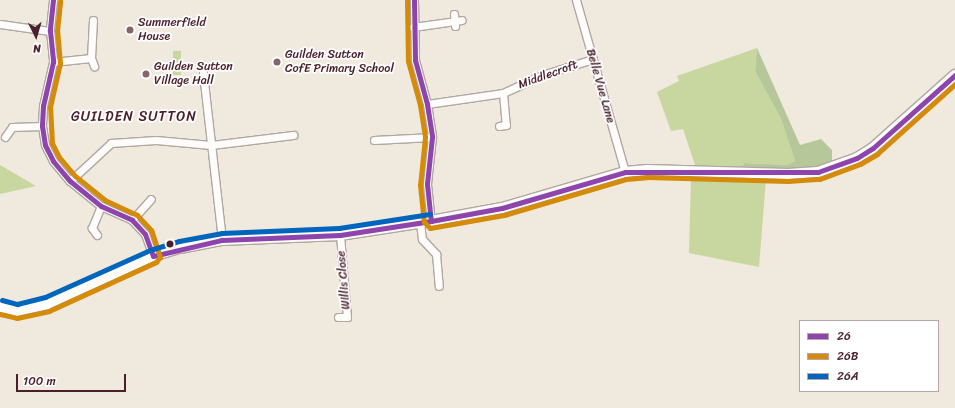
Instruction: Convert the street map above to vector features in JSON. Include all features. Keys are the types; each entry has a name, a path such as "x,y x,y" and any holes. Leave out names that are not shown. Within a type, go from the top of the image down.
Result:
{"street":[{"path":"53,0 50,30 52,62 43,106 42,126 45,145 53,161 70,181 101,206 132,220 145,234 153,256"},
{"path":"414,0 413,27 415,60 426,104 432,137 427,184 431,221"},
{"name":"Belle Vue Lane","path":"576,0 625,172"},
{"path":"93,20 91,58 94,66"},
{"path":"413,27 457,20"},
{"path":"0,24 50,30"},
{"path":"52,62 91,58"},
{"name":"Middlecroft","path":"426,104 504,93 542,75 593,59"},
{"path":"203,73 222,240"},
{"path":"0,306 17,311 47,304 153,256 222,240 340,235 420,223 502,208 625,172 647,170 788,174 818,172 857,158 891,134 955,75"},
{"name":"Middlecroft","path":"499,126 506,125 504,93"},
{"path":"8,121 12,127"},
{"path":"12,127 42,126"},
{"path":"5,137 12,127"},
{"path":"70,181 111,143 156,140 211,146 293,135"},
{"path":"374,140 432,137"},
{"path":"132,220 150,204"},
{"path":"97,235 89,228 101,206"},
{"path":"420,223 422,239 436,254 433,269 439,286"},
{"name":"Willis Close","path":"338,317 347,316 340,235"}],"green space":[{"path":"757,48 755,71 781,119 795,161 787,165 744,163 742,167 695,165 683,129 671,131 657,92 679,81 677,76"},
{"path":"757,48 800,145 821,139 832,150 832,161 824,165 802,169 742,167 744,163 787,165 795,161 781,119 755,71"},
{"path":"173,51 181,51 181,75 173,75"},
{"path":"0,165 36,186 0,194"},
{"path":"691,177 766,179 759,267 689,253"}],"transit line":[{"name":"26","path":"53,0 50,31 53,62 43,106 42,126 45,145 53,161 70,181 101,206 132,220 145,234 153,256"},
{"name":"26B","path":"407,0 408,61 420,105 425,137 420,185 424,222 430,228 504,215 626,179 647,177 788,181 820,179 860,164 877,154 955,84"},
{"name":"26","path":"414,0 415,60 427,104 432,137 427,184 431,221"},
{"name":"26B","path":"0,314 17,318 49,311 156,262 160,257 151,230 137,215 105,200 75,176 59,157 52,143 50,107 60,63 57,31 60,1"},
{"name":"26","path":"153,256 222,240 340,235 431,221 502,208 625,172 818,172 857,158 873,148 955,75"},
{"name":"26A","path":"2,300 17,304 45,297 150,250 179,241 222,233 339,228 430,214"}],"place":[{"name":"Summerfield House","path":"130,30"},
{"name":"Guilden Sutton CofE Primary School","path":"277,62"},
{"name":"Guilden Sutton Village Hall","path":"146,74"}],"district":[{"name":"GUILDEN SUTTON","path":"134,117"}]}
